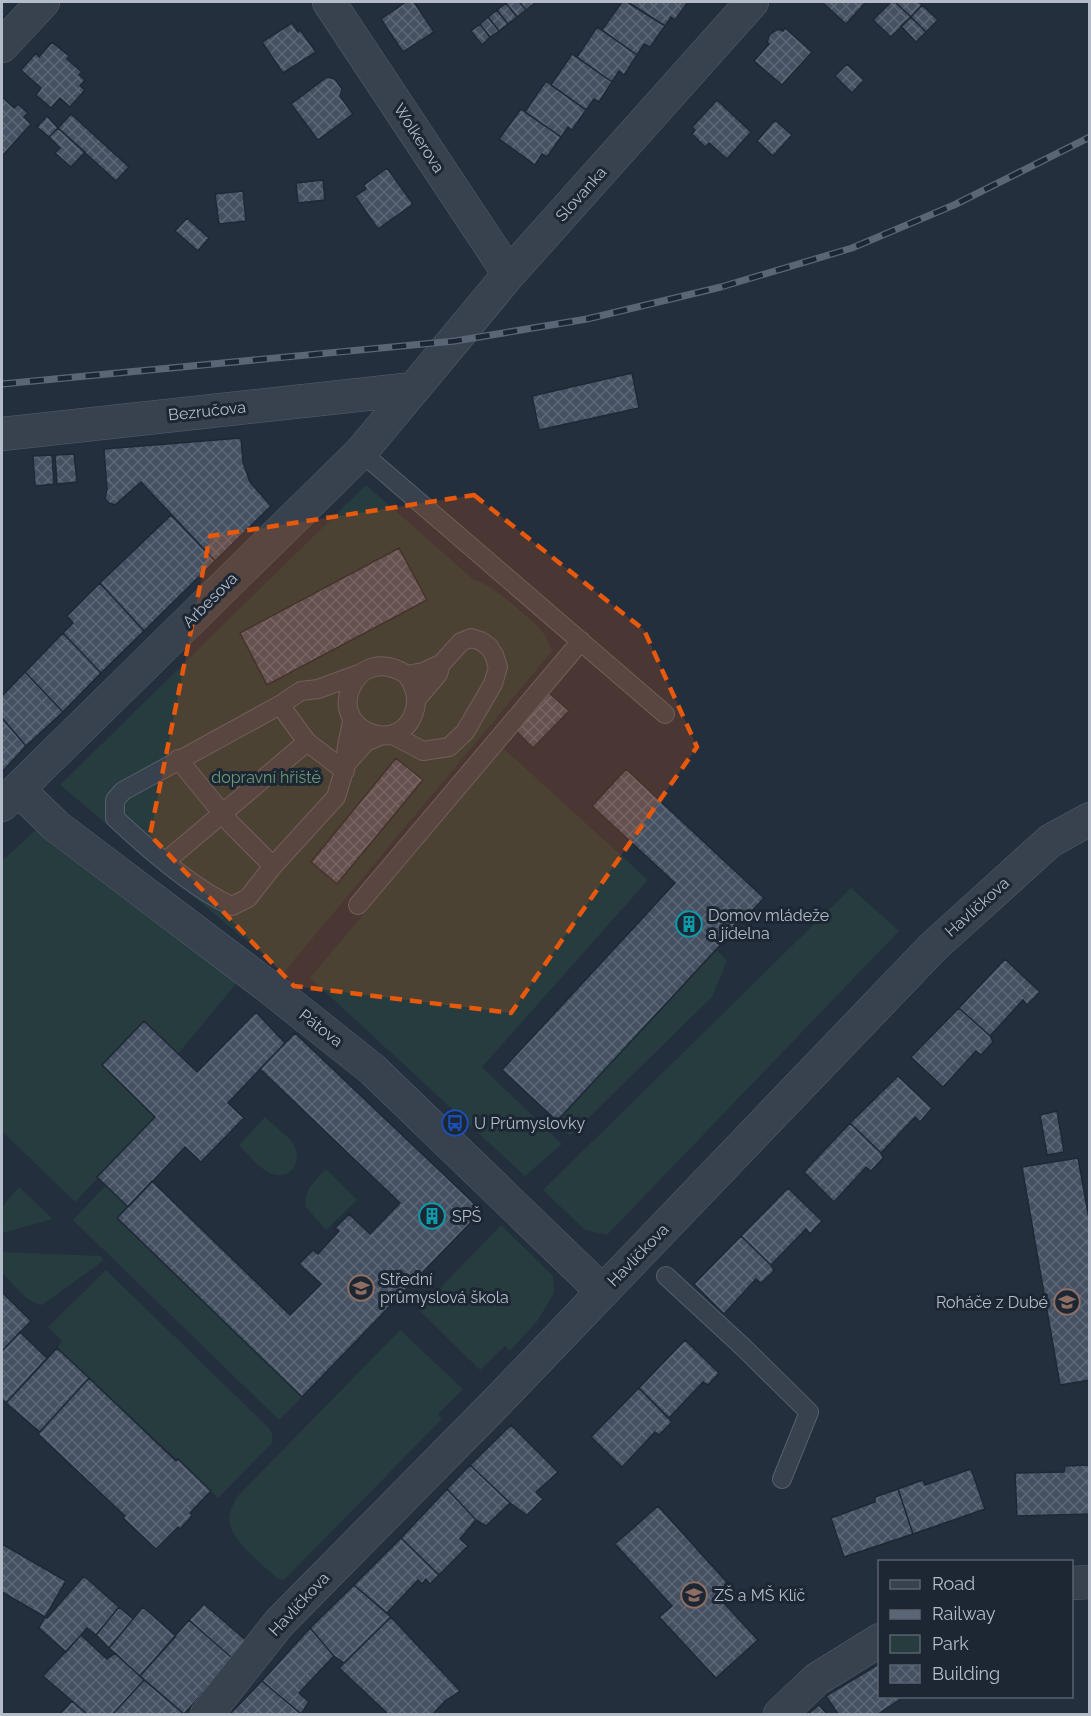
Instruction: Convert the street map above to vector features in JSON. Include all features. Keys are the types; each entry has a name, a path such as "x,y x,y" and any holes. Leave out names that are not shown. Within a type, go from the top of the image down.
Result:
{"street":[{"path":"2,46 43,2"},
{"name":"Wolkerova","path":"329,2 509,274"},
{"name":"Slovanka","path":"413,389 509,274 752,2"},
{"name":"Bezručova","path":"2,434 413,389"},
{"name":"Arbesova","path":"10,797 361,452 413,389"},
{"name":"Pátova","path":"10,797 56,826 270,988 372,1069 603,1292"},
{"name":"Havlíčkova","path":"207,1714 279,1623 603,1292 933,947 1050,841 1089,819"},
{"path":"1073,1583 1089,1582"},
{"path":"780,1714 817,1679 878,1641"}],"lane":[{"path":"361,452 665,714"},
{"path":"318,689 350,711 366,731 386,735 423,751 449,747 465,732 493,684 498,667 489,647 471,638 461,642 441,664 423,672 406,675"},
{"path":"358,905 581,641"},
{"path":"437,749 420,735 415,708 413,683 398,669 388,665 378,665 318,689 301,691 280,705 178,759 123,791 115,800 115,818 216,899 232,906 248,898 336,797 346,767 366,742 401,731 415,708 438,674 441,664"},
{"path":"346,767 345,754 351,732 350,711 353,683 360,674"},
{"path":"280,705 307,742 346,767"},
{"path":"166,861 307,742"},
{"path":"178,759 221,813 273,867"},
{"path":"666,1276 809,1412 782,1479"}],"highlighted area":[{"path":"474,495 644,630 697,747 511,1013 294,986 150,835 210,536"}],"green space":[{"name":"dopravní hřiště","path":"366,485 474,580 500,594 521,611 544,634 553,650 284,972 60,785"},
{"path":"503,748 648,880 482,1067 562,1144 525,1176 310,978"},
{"path":"41,825 239,980 178,1054 144,1021 102,1065 155,1117 75,1202 2,1131 2,861"},
{"path":"851,888 899,931 607,1235 585,1230 543,1190"},
{"path":"717,950 727,961 712,997 570,1136 557,1121"},
{"path":"265,1117 293,1143 296,1150 296,1164 287,1173 281,1175 266,1171 239,1145"},
{"path":"326,1169 357,1200 326,1230 305,1206 309,1189"},
{"path":"106,1185 128,1207 117,1218 302,1397 279,1420 73,1220"},
{"path":"19,1187 53,1219 2,1233 2,1207"},
{"path":"501,1225 553,1276 554,1293 538,1320 510,1351 505,1346 480,1370 419,1310"},
{"path":"2,1252 101,1256 103,1261 42,1305 25,1296 2,1272"},
{"path":"106,1270 269,1428 272,1434 272,1443 218,1498 57,1348 62,1341 48,1327"},
{"path":"400,1330 463,1389 438,1414 442,1419 286,1578 278,1579 235,1536 229,1520 234,1502"}],"building":[{"path":"406,2 414,2 434,32 403,52 381,19"},
{"path":"519,2 526,10 517,17 506,3"},
{"path":"519,2 534,2 535,3 526,10"},
{"path":"622,2 627,2 665,26 650,47 644,44 637,55 602,30"},
{"path":"628,2 688,2 675,20 671,17 665,26"},
{"path":"822,2 866,2 846,24"},
{"path":"891,2 895,2 911,17 891,37 873,20"},
{"path":"895,2 918,2 922,5 911,17"},
{"path":"506,3 517,17 508,24 497,10"},
{"path":"922,5 938,20 926,32 911,17"},
{"path":"497,10 508,24 499,31 488,17"},
{"path":"488,17 499,31 490,37 480,24"},
{"path":"911,17 926,32 916,42 901,26"},
{"path":"292,23 316,52 283,73 262,42"},
{"path":"480,24 490,37 482,45 471,31"},
{"path":"597,27 637,55 624,75 619,71 612,82 577,57"},
{"path":"785,28 812,52 782,85 754,61 769,44 767,42 770,34 778,29 783,31"},
{"path":"52,42 69,56 67,59 82,72 79,75 85,80 80,86 85,90 70,107 60,98 51,108 36,95 41,88 21,70 36,53 39,57"},
{"path":"572,54 612,82 599,102 594,99 586,110 551,85"},
{"path":"847,64 864,80 852,93 835,76"},
{"path":"327,77 335,79 342,89 340,96 353,114 318,140 291,104"},
{"path":"546,81 586,110 572,130 568,127 561,137 525,112"},
{"path":"2,97 14,108 18,104 28,113 24,117 31,124 3,155 2,153"},
{"path":"717,100 751,132 727,159 709,143 705,147 692,134 695,130 692,127"},
{"path":"521,109 561,137 547,157 542,154 535,165 499,139"},
{"path":"71,114 129,167 116,181 58,128"},
{"path":"47,116 58,128 49,137 37,127"},
{"path":"775,120 792,135 773,156 757,141"},
{"path":"58,128 85,152 71,167 55,153 60,148 49,137"},
{"path":"387,168 413,204 378,229 355,196 366,189 364,185"},
{"path":"323,180 325,200 298,203 296,183"},
{"path":"243,191 246,221 219,224 215,194"},
{"path":"187,218 209,238 198,251 175,231"},
{"path":"632,373 639,408 539,430 532,396"},
{"path":"241,438 243,462 250,482 271,506 215,561 141,482 115,505 105,499 107,489 104,449"},
{"path":"74,454 77,482 57,484 55,455"},
{"path":"52,455 54,484 35,486 33,456"},
{"path":"171,515 215,561 144,631 100,583"},
{"path":"399,548 427,600 267,685 240,633"},
{"path":"100,583 144,631 101,673 63,633 73,623 67,616"},
{"path":"63,633 101,673 63,712 25,672"},
{"path":"25,672 63,712 26,746 2,718 2,696"},
{"path":"548,692 569,711 533,748 516,731"},
{"path":"2,718 26,746 2,772"},
{"path":"396,758 423,780 337,884 311,862"},
{"name":"Domov mládeže a jídelna","path":"626,769 764,898 557,1121 502,1070 675,883 592,806"},
{"path":"1005,959 1040,992 1027,1005 1023,1000 990,1036 959,1008"},
{"path":"959,1008 990,1036 993,1042 981,1055 976,1051 943,1087 911,1057"},
{"path":"256,1012 285,1043 228,1103 244,1118 201,1162 185,1147 128,1207 97,1177 155,1117 102,1065 144,1021 197,1072"},
{"name":"SPŠ","path":"295,1033 482,1211 302,1397 117,1218 152,1181 290,1315 321,1284 299,1264 313,1250 318,1254 339,1231 335,1228 349,1214 370,1234 400,1203 260,1069"},
{"path":"898,1076 932,1108 920,1122 915,1117 881,1153 850,1123"},
{"path":"1057,1111 1064,1152 1047,1155 1040,1115"},
{"path":"850,1123 881,1153 883,1158 871,1171 866,1167 834,1202 804,1172"},
{"name":"Roháče z Dubé","path":"1078,1158 1090,1224 1090,1380 1060,1385 1022,1167"},
{"path":"788,1188 822,1221 810,1234 806,1229 771,1265 741,1236"},
{"path":"741,1236 771,1265 774,1271 761,1283 756,1279 724,1314 694,1284"},
{"path":"2,1292 31,1321 2,1351"},
{"path":"20,1332 47,1358 6,1403 2,1399 2,1351"},
{"path":"685,1340 719,1373 708,1385 703,1382 669,1418 639,1388"},
{"path":"57,1348 89,1378 40,1432 6,1403"},
{"path":"89,1378 211,1491 190,1513 191,1517 180,1529 178,1527 156,1549 123,1518 125,1516 38,1434"},
{"path":"639,1388 672,1422 659,1435 655,1432 622,1467 591,1437"},
{"path":"511,1425 558,1472 536,1492 543,1499 527,1515 510,1503 470,1465"},
{"path":"470,1465 510,1503 486,1526 476,1520 447,1489"},
{"path":"1089,1465 1090,1514 1017,1516 1015,1473 1064,1472 1065,1466"},
{"path":"971,1469 985,1509 913,1534 898,1489 923,1480 925,1485"},
{"path":"447,1489 476,1520 460,1539 468,1546 439,1575 401,1538"},
{"path":"898,1489 913,1534 844,1557 831,1518 875,1502 875,1497"},
{"name":"ZŠ a MŠ Klíč","path":"658,1506 733,1589 721,1600 758,1640 716,1678 659,1617 672,1606 615,1544"},
{"path":"401,1538 439,1575 430,1584 426,1579 422,1584 418,1580 387,1613 354,1585"},
{"path":"2,1544 66,1581 45,1617 2,1592"},
{"path":"84,1576 119,1607 96,1635 87,1628 66,1652 39,1628 45,1617 47,1618"},
{"path":"354,1585 391,1617 344,1663 334,1656 310,1628"},
{"path":"204,1604 248,1642 233,1659 189,1620"},
{"path":"119,1607 133,1619 109,1648 96,1635"},
{"path":"143,1607 176,1636 140,1676 109,1648"},
{"path":"391,1617 460,1691 445,1701 433,1714 388,1714 339,1668"},
{"path":"189,1620 233,1659 184,1714 140,1676"},
{"path":"310,1628 334,1656 299,1693 309,1702 301,1714 262,1681"},
{"path":"81,1635 107,1659 115,1653 144,1680 113,1714 87,1714 43,1676"},
{"path":"878,1665 878,1698 902,1698 878,1714 838,1714 826,1696"},
{"path":"144,1680 184,1714 113,1714"},
{"path":"262,1681 301,1714 230,1714"},
{"path":"72,1701 87,1714 60,1714"},
{"path":"819,1705 827,1714 808,1714"}],"railway":[{"path":"2,384 455,341 587,319 721,287 852,248 954,205 1090,137"}],"place":[{"name":"Domov mládeže a jídelna","path":"689,924"},
{"name":"U Průmyslovky","path":"455,1123"},
{"name":"SPŠ","path":"432,1216"},
{"name":"Střední průmyslová škola","path":"361,1288"},
{"name":"Roháče z Dubé","path":"1067,1302"},
{"name":"ZŠ a MŠ Klíč","path":"694,1595"}]}
